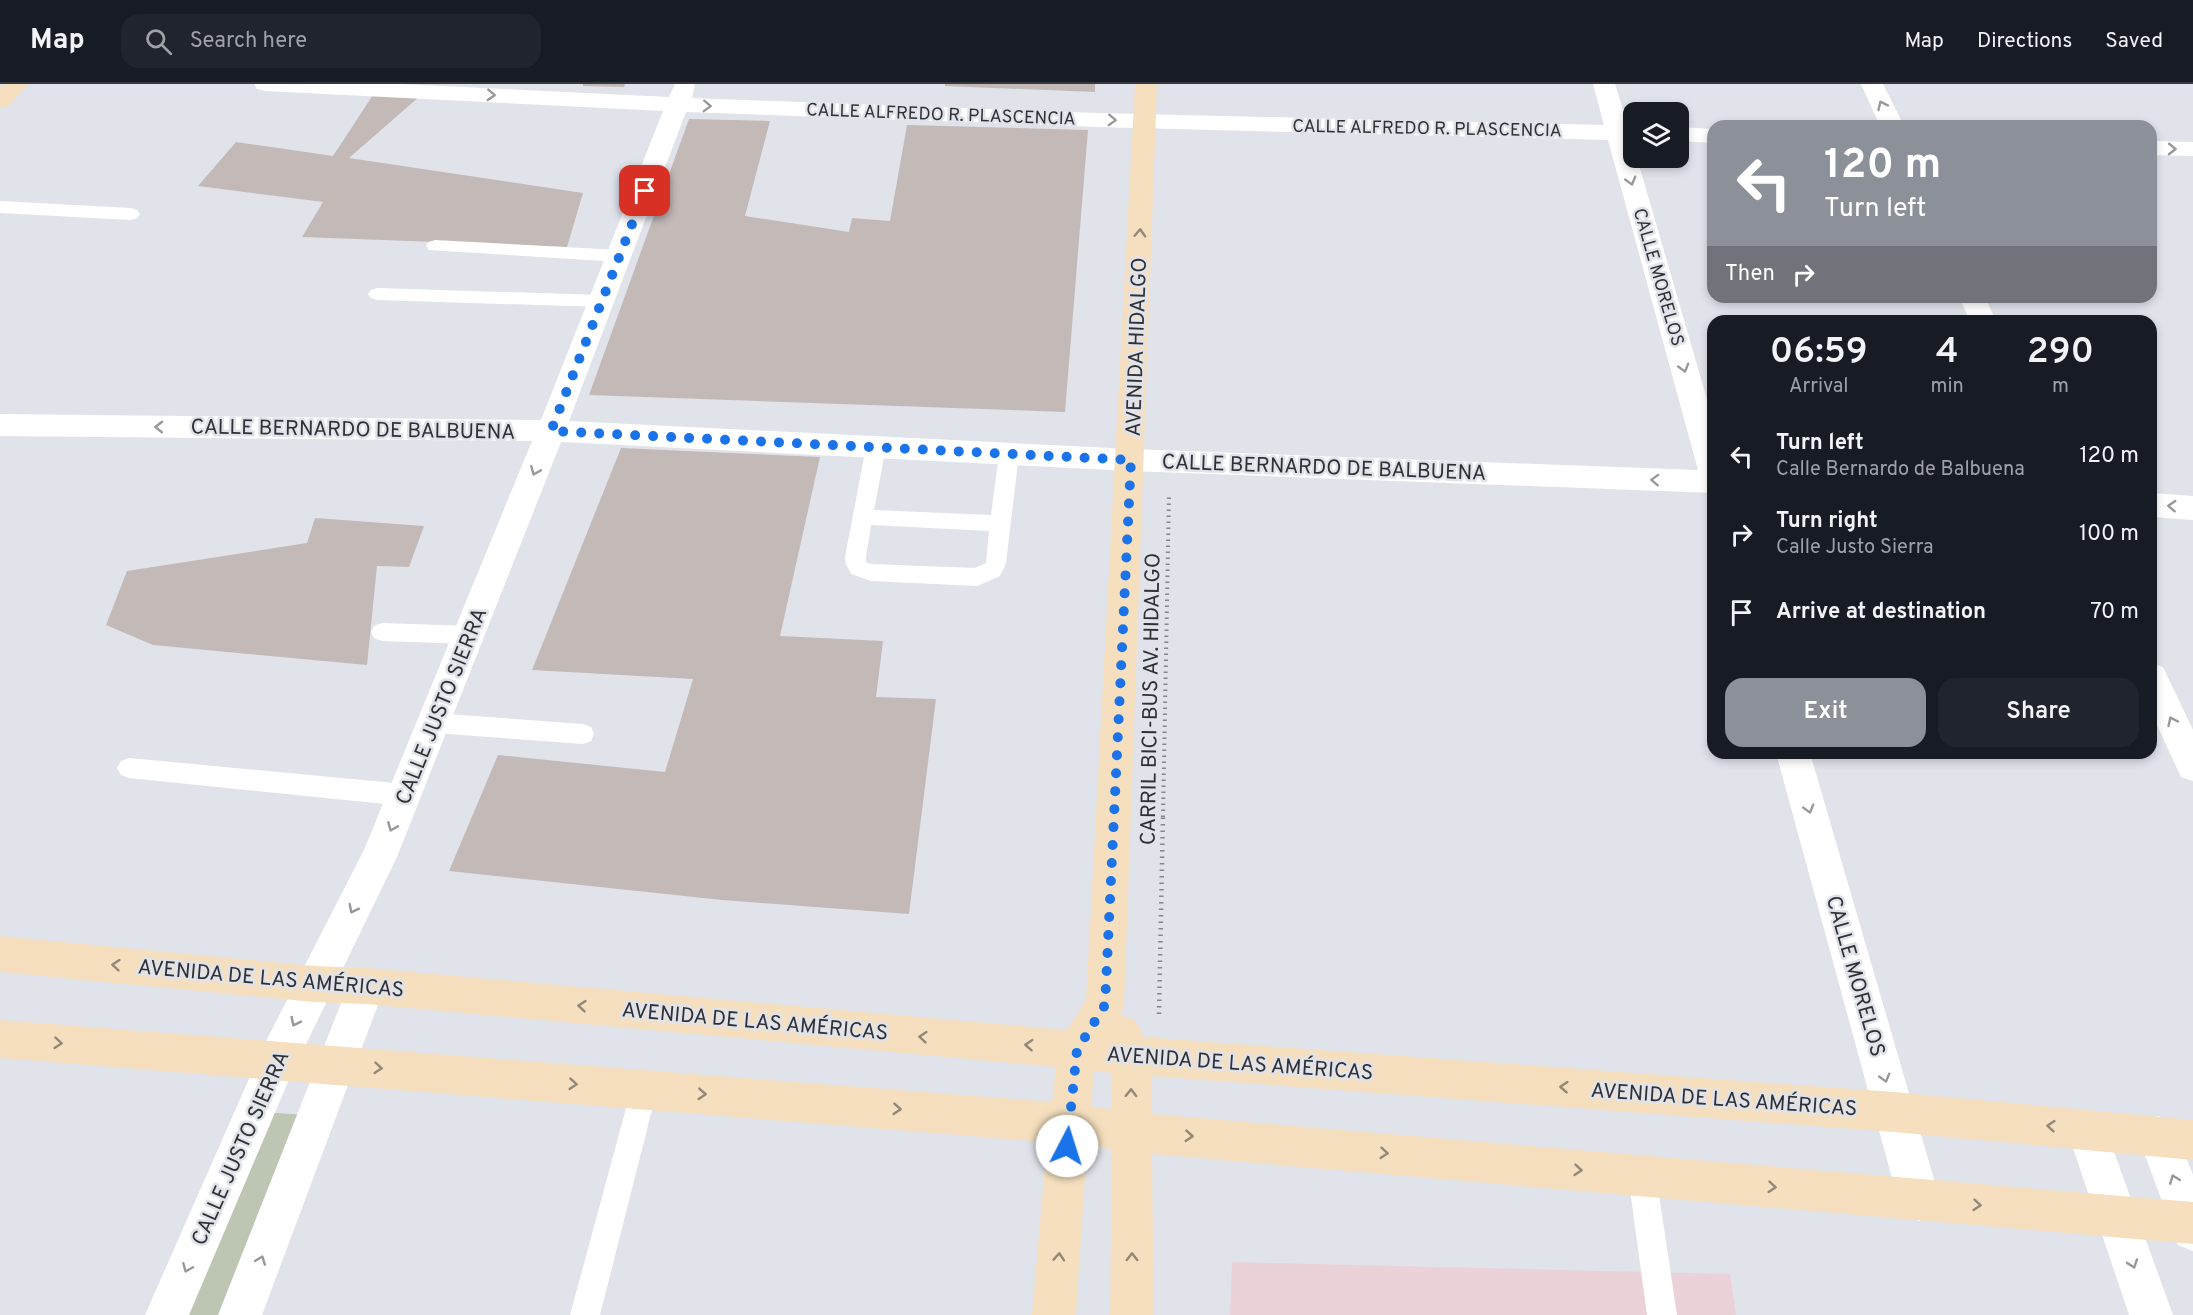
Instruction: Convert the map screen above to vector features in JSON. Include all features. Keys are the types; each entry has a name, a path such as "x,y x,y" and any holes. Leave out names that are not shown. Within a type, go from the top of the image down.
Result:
{"main road":[{"path":"0,101 17,84"},
{"name":"AVENIDA HIDALGO","path":"1054,1315 1077,1050 1105,1005 1146,84"},
{"name":"AVENIDA DE LAS AMÉRICAS","path":"0,954 314,984 366,986 1077,1050 1894,1112 2176,1138"},
{"path":"1105,1005 1144,1055 1131,1131 1132,1315"},
{"path":"0,1039 1069,1124 2192,1225"}],"street":[{"name":"CALLE ALFREDO R. PLASCENCIA","path":"265,84 682,94 1145,121 1623,132"},
{"name":"CALLE MORELOS","path":"1604,84 1623,125"},
{"path":"1872,84 1889,120"},
{"name":"CALLE JUSTO SIERRA","path":"166,1315 277,1061 379,857 551,431 682,94"},
{"path":"1689,135 1707,136"},
{"path":"2157,148 2193,149"},
{"name":"CALLE MORELOS","path":"1635,168 1707,447"},
{"name":"CALLE BERNARDO DE BALBUENA","path":"0,425 551,431 1131,460 1707,482"},
{"path":"2157,505 2193,508"},
{"path":"2157,690 2193,765"},
{"name":"CALLE MORELOS","path":"1795,759 1919,1200"},
{"path":"240,1315 366,986"},
{"path":"2087,1130 2151,1315"},
{"path":"2176,1138 2192,1225"}],"lane":[{"path":"0,207 131,214"},
{"path":"435,246 619,256"},
{"path":"377,294 602,301"},
{"path":"876,447 855,558 856,566 862,571 871,573 977,577 993,570 996,563 1009,454"},
{"path":"863,518 1000,524"},
{"path":"382,632 469,635"},
{"path":"434,723 583,734"},
{"path":"129,768 405,795"},
{"path":"585,1315 644,1090"},
{"path":"1642,1175 1662,1315"}],"path":[{"name":"CARRIL BICI-BUS AV. HIDALGO","path":"1144,1055 1161,971 1169,461"}],"shaded area":[{"path":"1232,1262 1730,1274 1736,1315 1230,1315"}],"green space":[{"path":"263,1112 305,1115 229,1315 179,1315"}],"building":[{"path":"583,84 625,84 624,87 583,86"},
{"path":"945,84 1095,84 1095,92 945,86"},
{"path":"373,95 420,96 349,158 583,193 567,247 302,237 323,202 198,186 236,142 333,156"},
{"path":"689,119 770,121 745,216 849,232 852,218 890,221 907,125 1088,130 1065,412 589,395"},
{"path":"621,448 820,457 780,636 883,641 876,697 936,699 909,914 722,900 449,871 498,755 665,772 693,679 532,670"},
{"path":"315,518 424,526 409,567 377,566 367,665 153,645 106,625 127,571 307,543"}],"route":[{"path":"645,191 551,431 1131,460 1105,1005 1077,1050 1067,1146"}]}
